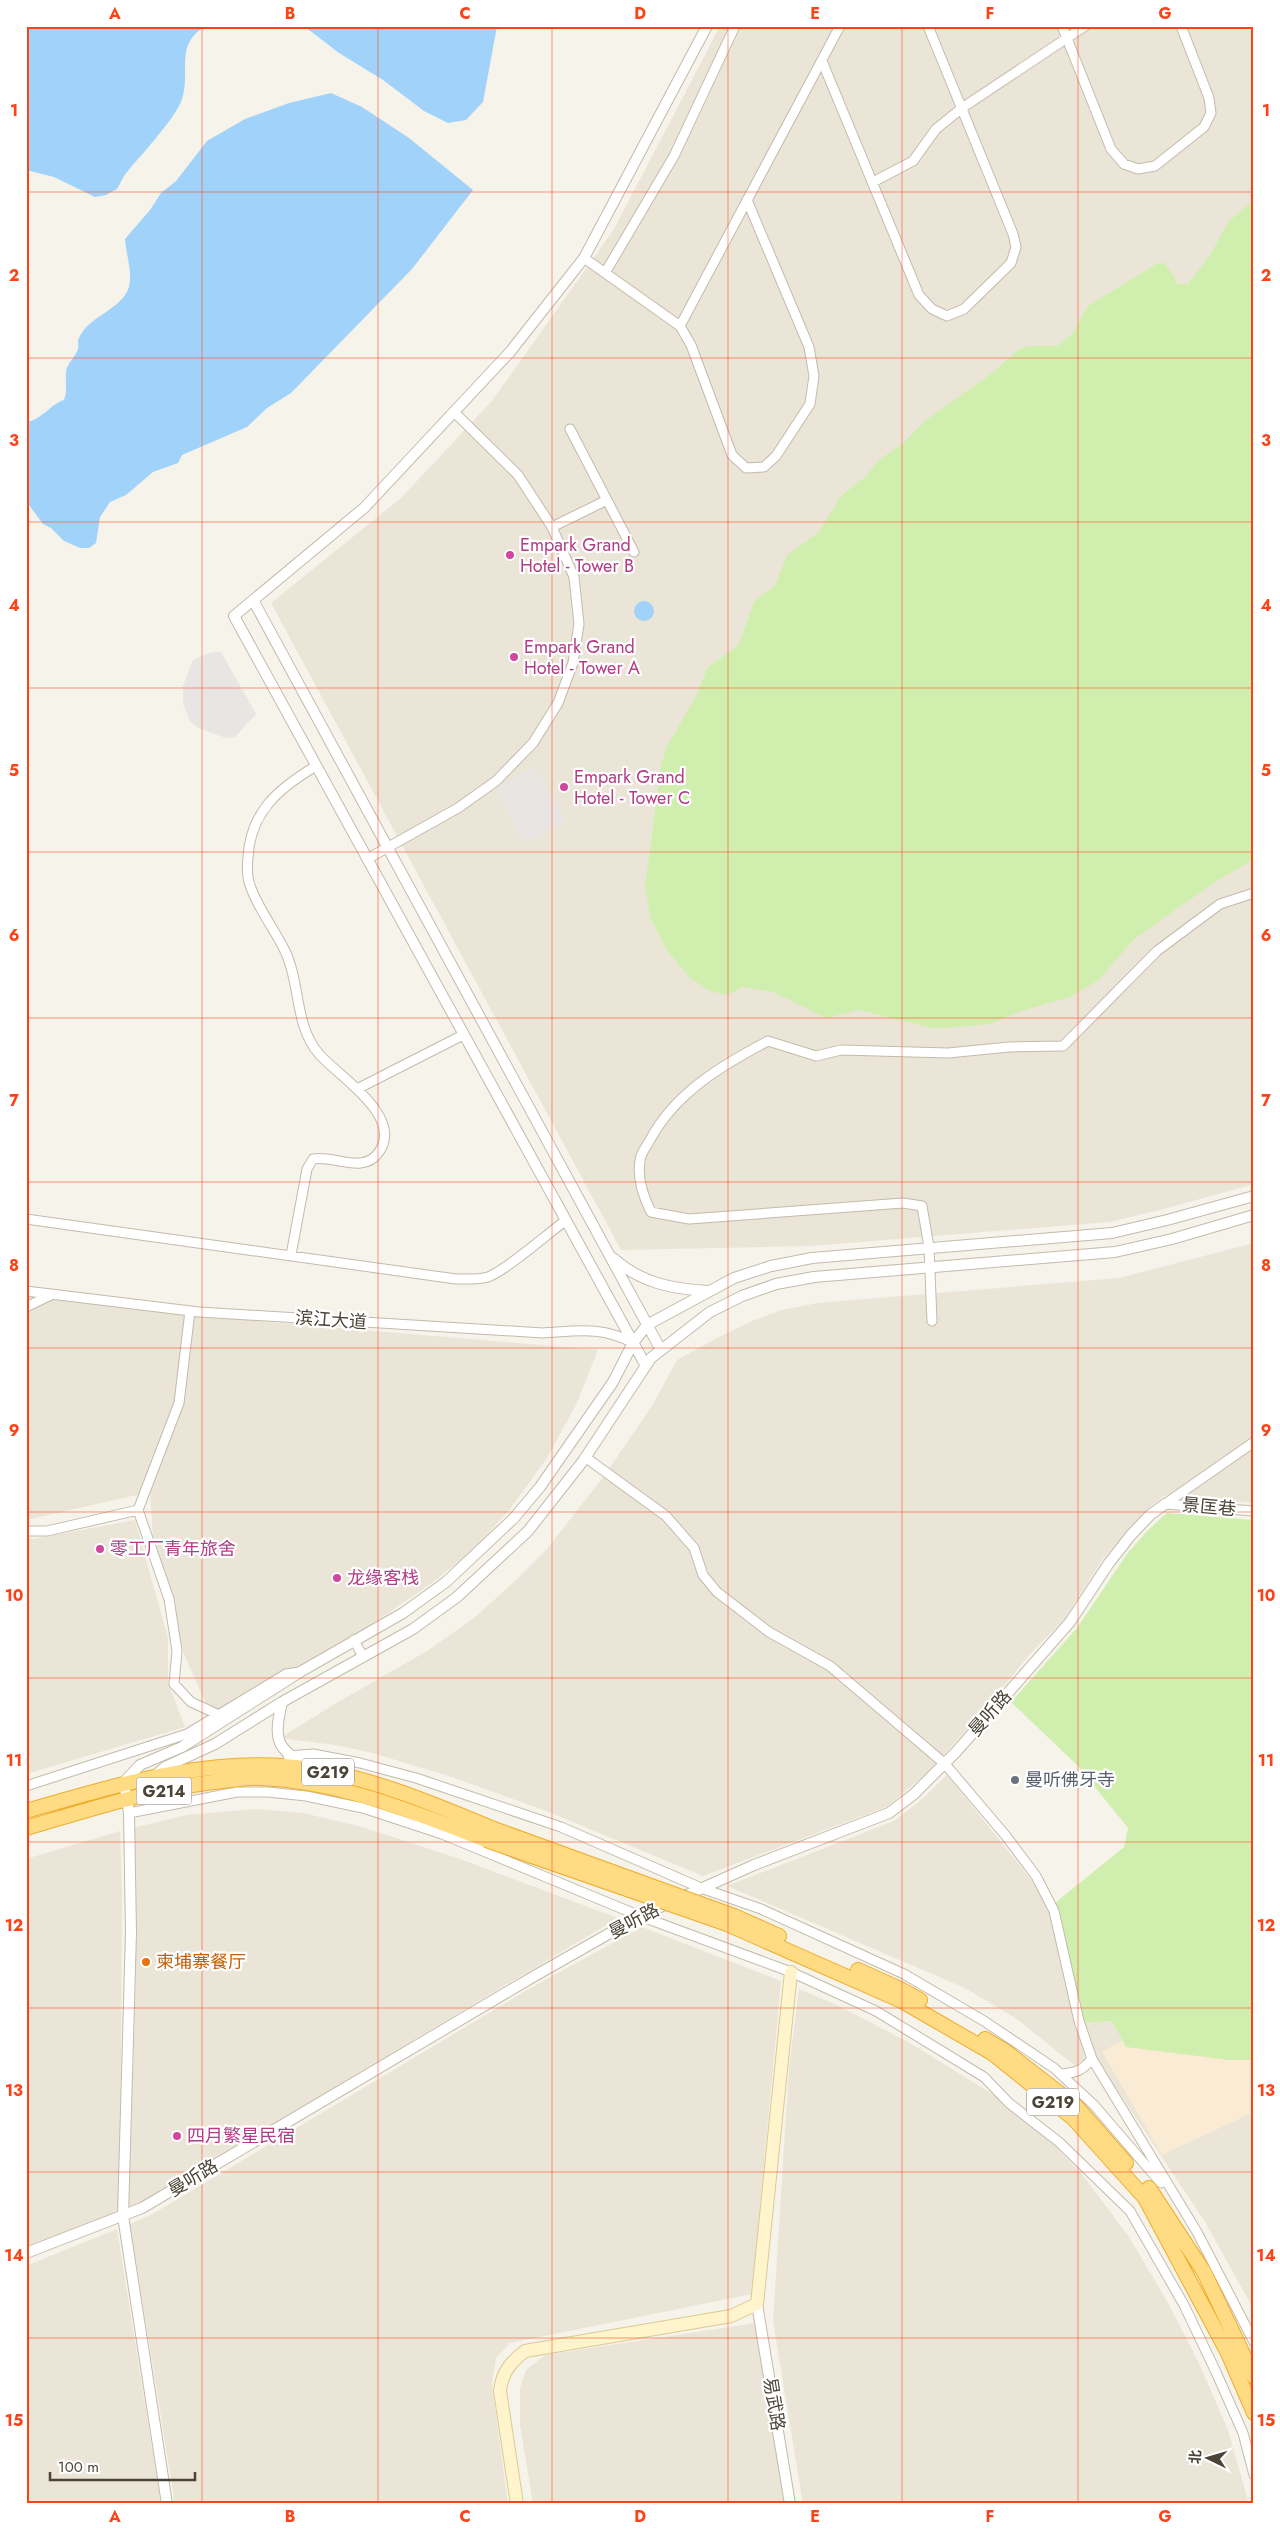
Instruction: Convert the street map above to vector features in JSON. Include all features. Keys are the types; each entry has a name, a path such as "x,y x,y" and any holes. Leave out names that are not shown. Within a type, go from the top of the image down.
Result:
{"highway":[{"name":"G219","path":"152,1777 187,1771 258,1766 317,1770 395,1789 490,1834"},
{"name":"G214","path":"124,1782 152,1777"},
{"name":"G219","path":"203,1783 258,1778 322,1785 394,1804 490,1834 731,1920 900,1988 1005,2051 1076,2106 1150,2190 1183,2239 1204,2272 1254,2377"},
{"path":"26,1811 124,1782"},
{"name":"G214","path":"126,1798 203,1783"},
{"path":"26,1828 126,1798"},
{"name":"G219","path":"731,1920 902,2001 992,2053 1073,2118 1145,2198 1228,2353 1254,2412"}],"main road":[{"path":"126,1798 152,1777"},
{"path":"517,2504 500,2391 501,2379 513,2361 526,2351 731,2316 757,2304 791,1972"}],"street":[{"path":"646,1366 234,616 364,508 455,413 510,352 584,258 707,26"},
{"path":"606,273 674,156 735,26"},
{"path":"680,326 840,26"},
{"path":"822,61 919,295 932,309 947,316 964,309 1011,263 1016,248 1013,234 928,26"},
{"path":"1062,26 1111,149 1124,164 1138,169 1155,166 1204,127 1211,113 1209,98 1181,26"},
{"path":"873,182 913,161 936,130 962,108 1067,40 1085,26"},
{"path":"584,258 680,326 691,345 732,455 746,468 764,467 776,456 810,404 814,376 809,347 747,200"},
{"path":"367,859 458,808 496,781 534,743 558,703 573,663 579,624 574,577 552,527 518,475 455,413"},
{"path":"570,429 634,552"},
{"path":"552,527 607,500"},
{"path":"253,600 661,1350"},
{"path":"291,1255 307,1169 313,1159 325,1157 354,1165 370,1161 379,1153 384,1143 384,1129 378,1114 369,1100 334,1070 318,1052 305,1029 286,952 250,887 247,867 248,844 256,822 270,800 288,783 316,766"},
{"path":"932,1321 929,1247 922,1206 903,1203 689,1219 650,1212 642,1193 641,1157 661,1120 688,1092 737,1057 768,1041 816,1056 841,1050 948,1053 1009,1047 1063,1046 1157,952 1220,904 1254,893"},
{"path":"357,1089 463,1034"},
{"path":"167,2504 123,2216 131,1936 129,1813 124,1782 140,1765 182,1747 300,1672 403,1612 446,1582 514,1518 572,1442 613,1382 633,1343 647,1325 734,1278 771,1266 812,1258 1112,1233 1254,1196"},
{"path":"152,1777 165,1767 215,1744 282,1702 413,1628 464,1592 528,1531 585,1457 646,1366 661,1350 710,1312 742,1296 776,1284 814,1277 1115,1252 1172,1239 1254,1215"},
{"path":"26,1220 456,1279 473,1279 488,1276 504,1267 565,1221"},
{"path":"607,1253 624,1268 667,1287 709,1291"},
{"name":"滨江大道","path":"26,1291 190,1311 543,1333 598,1330 617,1334 633,1343"},
{"path":"26,1308 53,1294"},
{"path":"190,1311 179,1403 138,1510 169,1599 177,1651 174,1684 191,1702 217,1714"},
{"path":"1165,1504 1254,1442"},
{"path":"585,1457 666,1516 694,1548 703,1575 717,1592 769,1632 830,1666 944,1764 1006,1836 1048,1896 1059,1928 1079,2021 1092,2059 1197,2232 1254,2342"},
{"name":"景匡巷","path":"1165,1504 1254,1511"},
{"name":"曼听路","path":"26,2253 142,2208 531,1978 640,1916 701,1888 889,1813 914,1794 944,1764 1070,1622 1103,1570 1125,1542 1150,1515 1165,1504"},
{"path":"26,1531 47,1531 138,1510"},
{"path":"354,1640 363,1657"},
{"path":"26,1786 187,1734 217,1714 286,1674 300,1672"},
{"path":"282,1702 276,1728 282,1746 288,1756 317,1770"},
{"path":"288,1756 313,1754 416,1778 561,1827 701,1888 761,1909 904,1974 984,2021 1061,2074 1094,2105 1149,2166 1197,2232"},
{"path":"129,1813 237,1792 268,1792 306,1796 363,1808 442,1834 640,1916 791,1972 876,2011 984,2076 1010,2103 1059,2142 1130,2211 1184,2305 1216,2372 1243,2433 1254,2475"},
{"path":"1061,2074 1075,2073 1084,2069 1092,2059"},
{"path":"1183,2239 1197,2232"},
{"name":"易武路","path":"757,2304 790,2504"}],"shaded area":[{"path":"720,26 1254,26 1254,1184 1110,1222 810,1246 621,1250 271,603 401,498 492,401 614,229"},
{"path":"212,652 221,652 256,714 235,737 226,738 198,728 190,721 183,704 183,686 193,660"},
{"path":"535,766 566,822 525,844 495,789"},
{"path":"1254,1243 1254,1503 1164,1496 1146,1510 1103,1559 1065,1618 1031,1653 982,1713 926,1774 886,1807 703,1876 551,1813 452,1777 369,1752 335,1745 280,1738 427,1651 474,1618 513,1583 547,1549 604,1476 652,1406 677,1360 721,1336 752,1321 782,1310 818,1303 1119,1278"},
{"path":"26,1296 188,1315 598,1350 576,1405 547,1458 510,1509 472,1551 433,1582 368,1627 212,1717 184,1654 153,1536 150,1492 26,1520"},
{"path":"135,1520 168,1638 168,1683 185,1727 26,1774 26,1537 33,1539"},
{"path":"947,1775 1029,1877 1049,1909 1085,2059 1075,2066 1017,2019 965,1988 727,1886 894,1821 920,1801"},
{"path":"255,1809 303,1813 359,1826 460,1859 618,1918 147,2199 129,2207 136,1973 132,1828 187,1815"},
{"path":"120,1831 122,1890 120,2211 26,2250 26,1859"},
{"path":"642,1927 781,1981 752,2294 510,2343 496,2358 492,2384 508,2504 175,2504 130,2224 151,2215 534,1986"},
{"path":"799,1989 839,2006 910,2043 997,2097 1044,2135 1081,2173 1129,2237 1168,2303 1197,2359 1228,2430 1249,2504 803,2504 773,2321 789,2069"},
{"path":"1112,2021 1254,2060 1254,2310 1205,2222 1090,2049 1082,2023"},
{"path":"1128,2037 1254,2055 1254,2112 1162,2155 1102,2052"},
{"path":"117,2229 161,2504 26,2504 26,2266"},
{"path":"756,2323 786,2504 533,2504 520,2425 520,2388 526,2370 545,2355"}],"green space":[{"path":"1254,200 1254,859 1215,882 1134,939 1099,980 1070,997 1021,1011 990,1024 936,1029 858,1010 826,1018 773,992 743,987 726,995 710,991 690,978 666,949 650,917 645,886 661,765 667,746 695,698 708,667 738,646 755,600 775,586 787,555 818,533 841,496 865,477 879,460 902,444 925,421 992,373 1019,349 1032,346 1057,346 1072,334 1088,306 1156,264 1165,263 1178,284 1188,284 1210,255 1229,221"},
{"path":"1167,1513 1254,1520 1254,2060 1229,2060 1126,2047 1112,2021 1082,2023 1055,1903 1124,1847 1128,1828 1077,1765 1011,1702 1077,1628 1127,1554 1148,1530"}],"water":[{"path":"26,26 206,26 196,33 190,41 187,50 184,89 179,107 165,127 124,176 117,189 106,195 95,197 54,177 26,170"},
{"path":"304,26 497,26 483,102 466,120 448,123 424,111 383,80 339,53"},
{"path":"331,93 362,107 409,138 473,190 412,269 291,393 267,408 247,427 182,455 178,463 153,472 126,495 110,502 100,517 96,543 89,548 80,548 64,541 51,528 43,524 26,501 26,422 32,421 64,400 66,370 78,349 79,338 91,323 116,305 128,291 130,276 125,239 150,210 161,193 176,181 207,141 245,119 289,103"},
{"path":"644,601 651,604 654,611 651,618 644,621 637,618 634,611 637,604"}],"place":[{"name":"Empark Grand Hotel - Tower B","path":"510,555"},
{"name":"Empark Grand Hotel - Tower A","path":"514,657"},
{"name":"Empark Grand Hotel - Tower C","path":"564,787"},
{"name":"零工厂青年旅舍","path":"100,1549"},
{"name":"龙缘客栈","path":"337,1578"},
{"name":"曼听佛牙寺","path":"1015,1780"},
{"name":"柬埔寨餐厅","path":"146,1962"},
{"name":"四月繁星民宿","path":"177,2136"}]}
